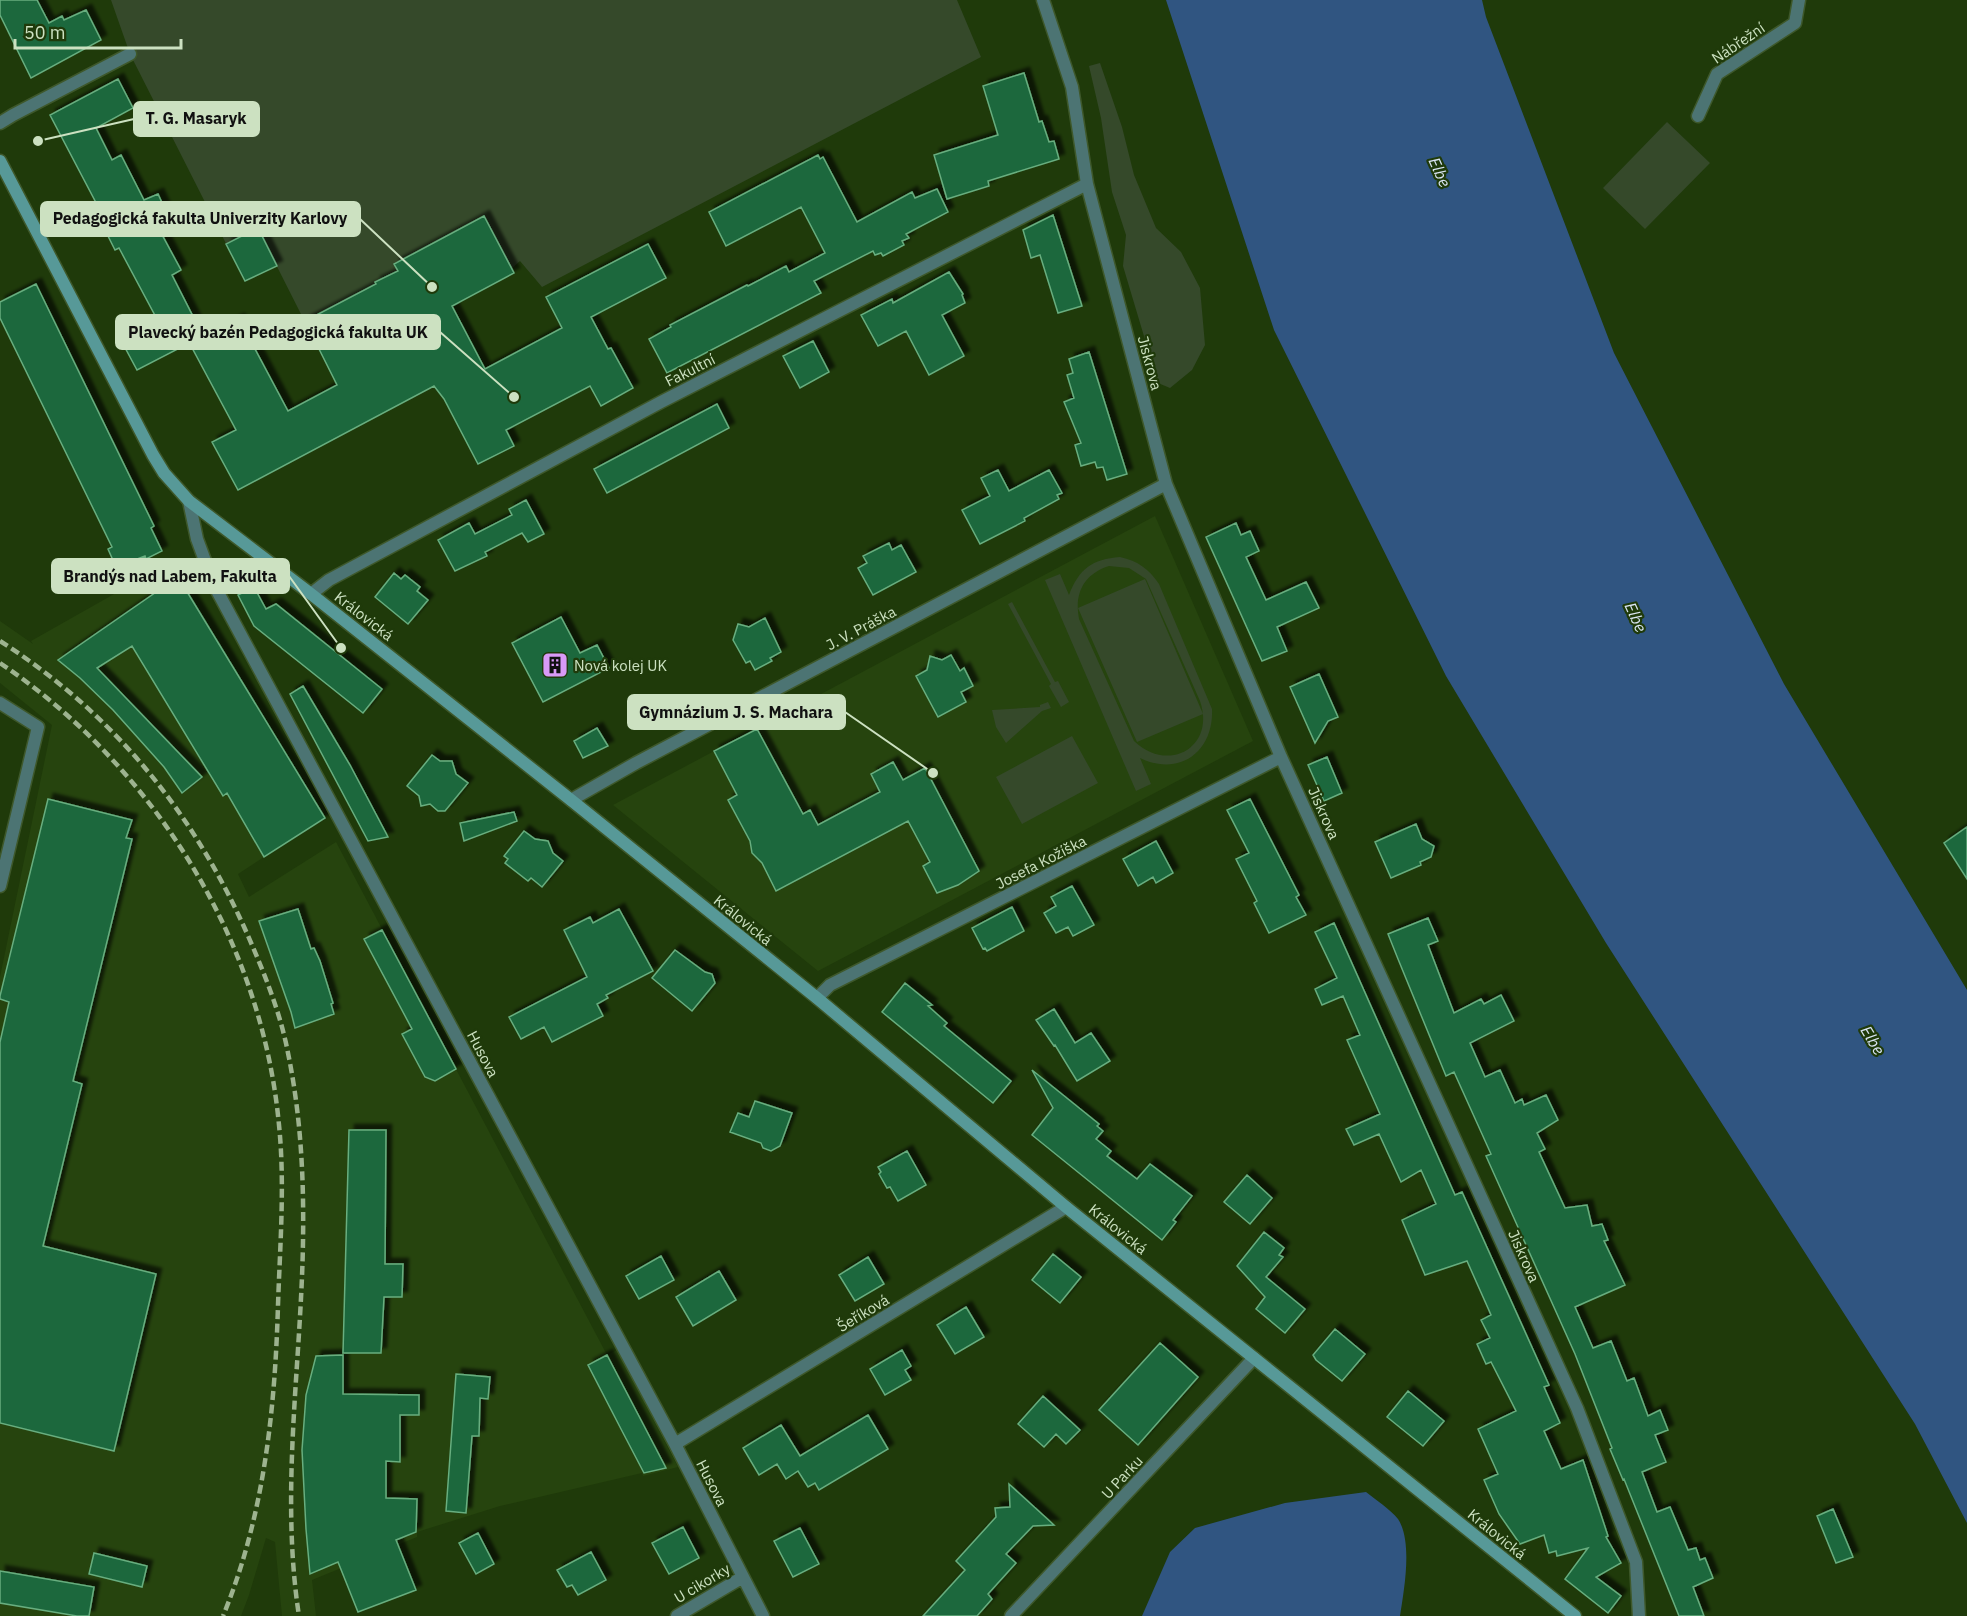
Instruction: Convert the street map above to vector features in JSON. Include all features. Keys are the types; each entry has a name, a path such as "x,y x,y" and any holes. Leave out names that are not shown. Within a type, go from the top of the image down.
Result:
{"main road":[{"name":"Královická","path":"0,160 153,455 164,473 189,501 311,594 571,800 817,998 1066,1207 1575,1616"}],"street":[{"name":"Jiskrova","path":"1043,0 1072,87 1087,184 1166,484 1281,757 1577,1408 1636,1562 1640,1616"},
{"name":"Nábřežní","path":"1698,116 1717,74 1795,23 1799,0"},
{"path":"0,123 130,54"},
{"name":"Fakultní","path":"311,594 329,580 651,407 1087,184"},
{"name":"J. V. Práška","path":"571,800 663,749 1166,484"},
{"name":"Husova","path":"189,501 196,539 214,585 675,1444 763,1616"},
{"path":"0,703 38,726 0,886"},
{"name":"Josefa Kožíška","path":"817,998 830,985 1281,757"},
{"name":"Šeříková","path":"675,1444 1066,1207"},
{"name":"U Parku","path":"1011,1616 1254,1358"},
{"name":"U cikorky","path":"677,1616 743,1577"}],"shaded area":[{"path":"111,0 957,0 981,57 542,287 520,261 510,270 485,216 394,264 399,271 374,282 409,348 361,293 304,320 258,229 227,244 245,281 130,54"},
{"path":"1100,63 1122,127 1134,175 1156,228 1181,252 1200,288 1205,345 1192,370 1170,388 1158,383 1123,266 1126,235 1112,192 1101,118 1089,66"},
{"path":"1667,122 1710,163 1645,229 1603,188"},
{"path":"1155,516 1253,741 818,971 613,805"},
{"path":"1120,557 1138,563 1159,584 1212,709 1207,737 1191,757 1168,764 1154,763 1140,758 1151,784 1136,791 1045,580 1060,574 1069,595 1082,572 1094,563","holes":["1109,566 1129,568 1146,579 1200,701 1203,717 1201,731 1195,743 1186,751 1174,755 1161,755 1147,751 1134,741 1079,619 1078,601 1087,579"]},
{"path":"170,560 178,577 324,818 238,874 249,897 336,842 607,1355 617,1350 678,1467 643,1476 642,1473 500,1506 417,1532 417,1537 312,1580 316,1616 282,1616 275,1542 266,1538 241,1616 0,1616 0,977 52,725 0,683 0,621 33,644 31,641 153,572"},
{"path":"1145,579 1203,714 1137,742 1078,608"},
{"path":"1012,602 1055,682 1058,681 1069,702 1061,707 1008,604"},
{"path":"1048,702 1051,708 1042,711 1006,743 996,727 992,710 1040,707"},
{"path":"1072,736 1098,783 1022,824 996,777"}],"water":[{"name":"Elbe","path":"1166,0 1482,0 1486,17 1614,353 1784,684 1967,990 1967,1523 1915,1424 1606,943 1446,676 1274,330"},
{"path":"1366,1492 1395,1515 1403,1529 1406,1566 1400,1616 1142,1616 1170,1552 1195,1528 1285,1503"}],"building":[{"path":"0,0 37,0 49,23 62,16 64,20 86,10 101,40 31,78 0,15"},
{"path":"1024,73 1039,122 1042,121 1049,142 1054,141 1059,159 988,181 989,186 947,199 934,155 998,135 983,86"},
{"path":"118,79 133,108 96,128 112,160 121,155 144,200 158,194 169,218 159,229 181,270 172,275 203,336 137,370 122,342 159,323 119,248 115,250 100,220 104,218 50,115"},
{"path":"818,155 820,159 823,157 857,222 912,192 915,198 937,189 948,212 906,234 909,238 902,241 904,245 883,256 881,253 875,255 873,251 814,281 821,293 667,373 649,339 671,327 670,325 747,285 786,266 789,272 825,253 801,207 726,246 709,212"},
{"path":"1053,215 1082,306 1058,313 1040,255 1031,258 1023,230"},
{"path":"484,216 514,273 452,306 485,369 562,328 546,297 648,244 666,278 591,317 633,388 601,406 590,386 506,430 514,446 478,464 444,399 434,386 238,490 212,442 236,430 190,344 239,319 288,411 337,385 305,321 398,271 394,264"},
{"path":"258,228 277,266 245,281 226,244"},
{"path":"949,272 963,294 965,303 942,315 964,356 929,375 906,331 878,346 861,315 892,299 893,303"},
{"path":"36,284 154,526 151,528 162,551 146,559 145,556 116,567 108,549 112,547 0,318 0,302"},
{"path":"813,341 829,372 800,388 783,356"},
{"path":"1089,352 1127,474 1107,480 1103,467 1097,468 1095,462 1081,466 1075,445 1081,443 1064,402 1074,398 1067,375 1073,373 1069,359"},
{"path":"717,404 729,428 607,493 594,469"},
{"path":"998,470 1009,491 1049,470 1062,493 1057,495 1059,499 1024,518 1025,521 980,544 962,510 990,496 981,478"},
{"path":"526,500 544,534 528,542 522,533 485,552 487,556 455,571 438,540 469,523 475,534 512,515 509,509"},
{"path":"1236,523 1241,535 1250,531 1259,551 1246,557 1266,600 1306,582 1319,608 1277,627 1287,651 1262,661 1206,537"},
{"path":"889,543 892,550 901,545 916,572 873,595 858,568 867,563 863,556"},
{"path":"394,573 401,579 405,575 420,587 417,591 428,600 408,624 375,597"},
{"path":"178,577 325,818 264,857 227,793 223,796 132,646 97,668 202,777 182,793 164,767 113,710 58,660"},
{"path":"254,587 266,609 276,604 382,689 363,713 254,626 238,595"},
{"name":"Nová kolej UK","path":"561,617 580,653 597,645 609,668 543,702 512,643"},
{"path":"765,618 781,652 770,658 772,661 755,670 750,661 746,663 733,640 738,624 749,627"},
{"path":"951,655 960,671 964,668 973,686 961,692 966,702 938,717 916,676 927,670 930,656 942,660"},
{"path":"1319,674 1338,717 1328,721 1315,743 1290,687"},
{"path":"303,686 350,765 388,837 368,841 290,694"},
{"path":"597,728 608,746 583,758 574,741"},
{"path":"757,729 803,814 810,810 818,825 880,792 871,774 893,762 903,780 925,768 979,871 958,885 937,893 923,866 930,862 908,821 776,891 762,863 752,853 750,841 728,800 737,795 714,751"},
{"path":"432,755 440,761 452,761 456,774 468,783 445,811 438,811 430,804 421,806 419,796 407,786"},
{"path":"1327,757 1342,793 1324,801 1308,765"},
{"path":"48,799 132,820 126,838 132,839 73,1081 82,1084 43,1246 156,1274 114,1451 0,1423 0,1042 9,1002 0,999 0,996"},
{"path":"1250,799 1299,895 1296,897 1306,915 1269,933 1254,903 1257,901 1236,859 1249,853 1227,810"},
{"path":"514,812 517,821 464,841 460,823"},
{"path":"1416,824 1422,839 1434,846 1431,857 1420,862 1421,865 1391,878 1375,842"},
{"path":"1967,827 1967,879 1944,843"},
{"path":"524,831 535,839 548,841 553,853 563,861 542,887 531,878 528,881 505,863 508,859 504,856"},
{"path":"1156,841 1173,873 1156,883 1153,877 1138,886 1123,859"},
{"path":"1072,886 1094,925 1073,936 1068,927 1056,933 1044,913 1056,906 1051,897"},
{"path":"1012,907 1024,931 987,951 983,949 972,928"},
{"path":"298,909 311,949 314,948 320,961 333,1003 331,1004 334,1014 295,1028 259,921"},
{"path":"619,909 653,971 606,995 608,998 597,1004 603,1016 552,1042 544,1027 521,1039 509,1017 587,977 564,930 590,917 593,923"},
{"path":"1428,918 1438,941 1428,945 1454,1013 1481,999 1484,1004 1501,995 1514,1021 1470,1043 1485,1077 1500,1070 1515,1103 1522,1099 1524,1105 1546,1095 1558,1120 1537,1133 1545,1149 1539,1152 1565,1208 1587,1205 1592,1226 1602,1224 1608,1240 1604,1241 1625,1285 1575,1307 1593,1348 1611,1341 1627,1381 1634,1378 1648,1416 1660,1410 1668,1430 1655,1435 1666,1462 1642,1472 1657,1512 1670,1507 1688,1550 1696,1548 1700,1560 1705,1558 1713,1578 1693,1587 1704,1616 1679,1616 1610,1449 1612,1448 1575,1354 1486,1156 1491,1154 1454,1072 1446,1076 1388,934"},
{"path":"1334,923 1455,1195 1462,1192 1549,1385 1544,1387 1560,1423 1544,1431 1561,1469 1583,1460 1608,1536 1606,1537 1621,1563 1596,1577 1621,1596 1608,1613 1565,1579 1588,1548 1557,1556 1556,1551 1549,1553 1544,1535 1520,1544 1499,1514 1484,1480 1498,1474 1478,1429 1516,1411 1491,1362 1486,1364 1477,1344 1490,1338 1481,1320 1491,1315 1467,1261 1425,1275 1402,1220 1436,1204 1421,1170 1401,1182 1379,1134 1354,1145 1346,1129 1380,1114 1347,1040 1360,1035 1343,996 1322,1005 1315,989 1337,978 1315,932"},
{"path":"382,930 456,1069 435,1081 425,1077 402,1034 412,1029 364,939"},
{"path":"675,950 705,972 712,974 715,983 692,1011 652,978"},
{"path":"905,983 932,1005 928,1006 947,1023 944,1026 1011,1081 993,1103 882,1012"},
{"path":"1054,1009 1075,1043 1091,1033 1110,1061 1077,1081 1055,1045 1036,1020"},
{"path":"1032,1070 1099,1124 1097,1126 1103,1131 1096,1139 1111,1151 1107,1156 1137,1179 1150,1164 1192,1196 1173,1220 1176,1222 1162,1240 1032,1135 1053,1108"},
{"path":"755,1101 792,1113 780,1146 771,1151 763,1148 761,1143 730,1132 738,1113 749,1117"},
{"path":"349,1130 386,1130 385,1264 403,1264 402,1297 384,1297 381,1353 343,1353"},
{"path":"907,1151 926,1185 898,1201 890,1187 887,1188 879,1174 881,1172 878,1167"},
{"path":"1247,1175 1272,1198 1250,1224 1224,1202"},
{"path":"1264,1232 1284,1248 1279,1255 1283,1257 1266,1277 1305,1309 1285,1333 1256,1309 1265,1297 1237,1266"},
{"path":"1053,1254 1081,1277 1060,1303 1032,1280"},
{"path":"661,1256 674,1280 639,1299 626,1276"},
{"path":"868,1257 884,1284 855,1301 839,1275"},
{"path":"719,1271 736,1300 693,1326 676,1297"},
{"path":"966,1307 984,1337 955,1354 937,1325"},
{"path":"1335,1329 1365,1354 1342,1381 1313,1355"},
{"path":"1160,1343 1198,1377 1138,1445 1099,1410"},
{"path":"902,1350 911,1366 905,1370 911,1380 885,1395 870,1369"},
{"path":"343,1355 343,1394 419,1395 419,1415 400,1415 400,1462 386,1461 386,1498 417,1499 416,1532 396,1540 416,1590 358,1612 338,1562 310,1574 306,1529 302,1450 306,1395 316,1356"},
{"path":"607,1355 666,1468 644,1473 621,1429 588,1365"},
{"path":"456,1374 490,1377 488,1399 480,1398 479,1436 472,1436 466,1513 446,1511"},
{"path":"1408,1391 1444,1421 1423,1446 1387,1417"},
{"path":"1043,1396 1080,1430 1066,1444 1056,1434 1044,1447 1018,1424"},
{"path":"868,1415 888,1449 819,1490 815,1483 808,1487 798,1471 786,1479 777,1464 759,1475 743,1448 781,1425 800,1456"},
{"path":"1009,1484 1054,1525 1033,1526 1006,1554 1016,1563 988,1594 992,1599 977,1616 923,1616 965,1570 956,1561 996,1517 995,1508 1010,1507"},
{"path":"1833,1509 1853,1557 1836,1563 1817,1516"},
{"path":"683,1527 699,1558 669,1574 652,1543"},
{"path":"800,1528 819,1564 793,1577 774,1541"},
{"path":"478,1533 494,1564 476,1574 459,1543"},
{"path":"591,1552 606,1580 578,1595 572,1585 567,1587 557,1570"},
{"path":"94,1553 147,1566 142,1587 89,1574"},
{"path":"0,1571 94,1587 89,1616 0,1603"}],"railway":[{"path":"0,641 42,670 81,702 150,774 206,854 258,958 277,1012 292,1077 299,1124 302,1171 301,1289 291,1476 291,1523 299,1616"},
{"path":"0,663 55,705 106,753 151,806 190,863 224,925 250,989 268,1056 279,1125 282,1170 274,1384 258,1502 237,1579 223,1616"}],"place":[{"name":"T. G. Masaryk","path":"38,141"},
{"name":"Pedagogická fakulta Univerzity Karlovy","path":"432,287"},
{"name":"Plavecký bazén Pedagogická fakulta UK","path":"514,397"},
{"name":"Brandýs nad Labem, Fakulta","path":"341,648"},
{"name":"Nová kolej UK","path":"555,665"},
{"name":"Gymnázium J. S. Machara","path":"933,773"}]}
